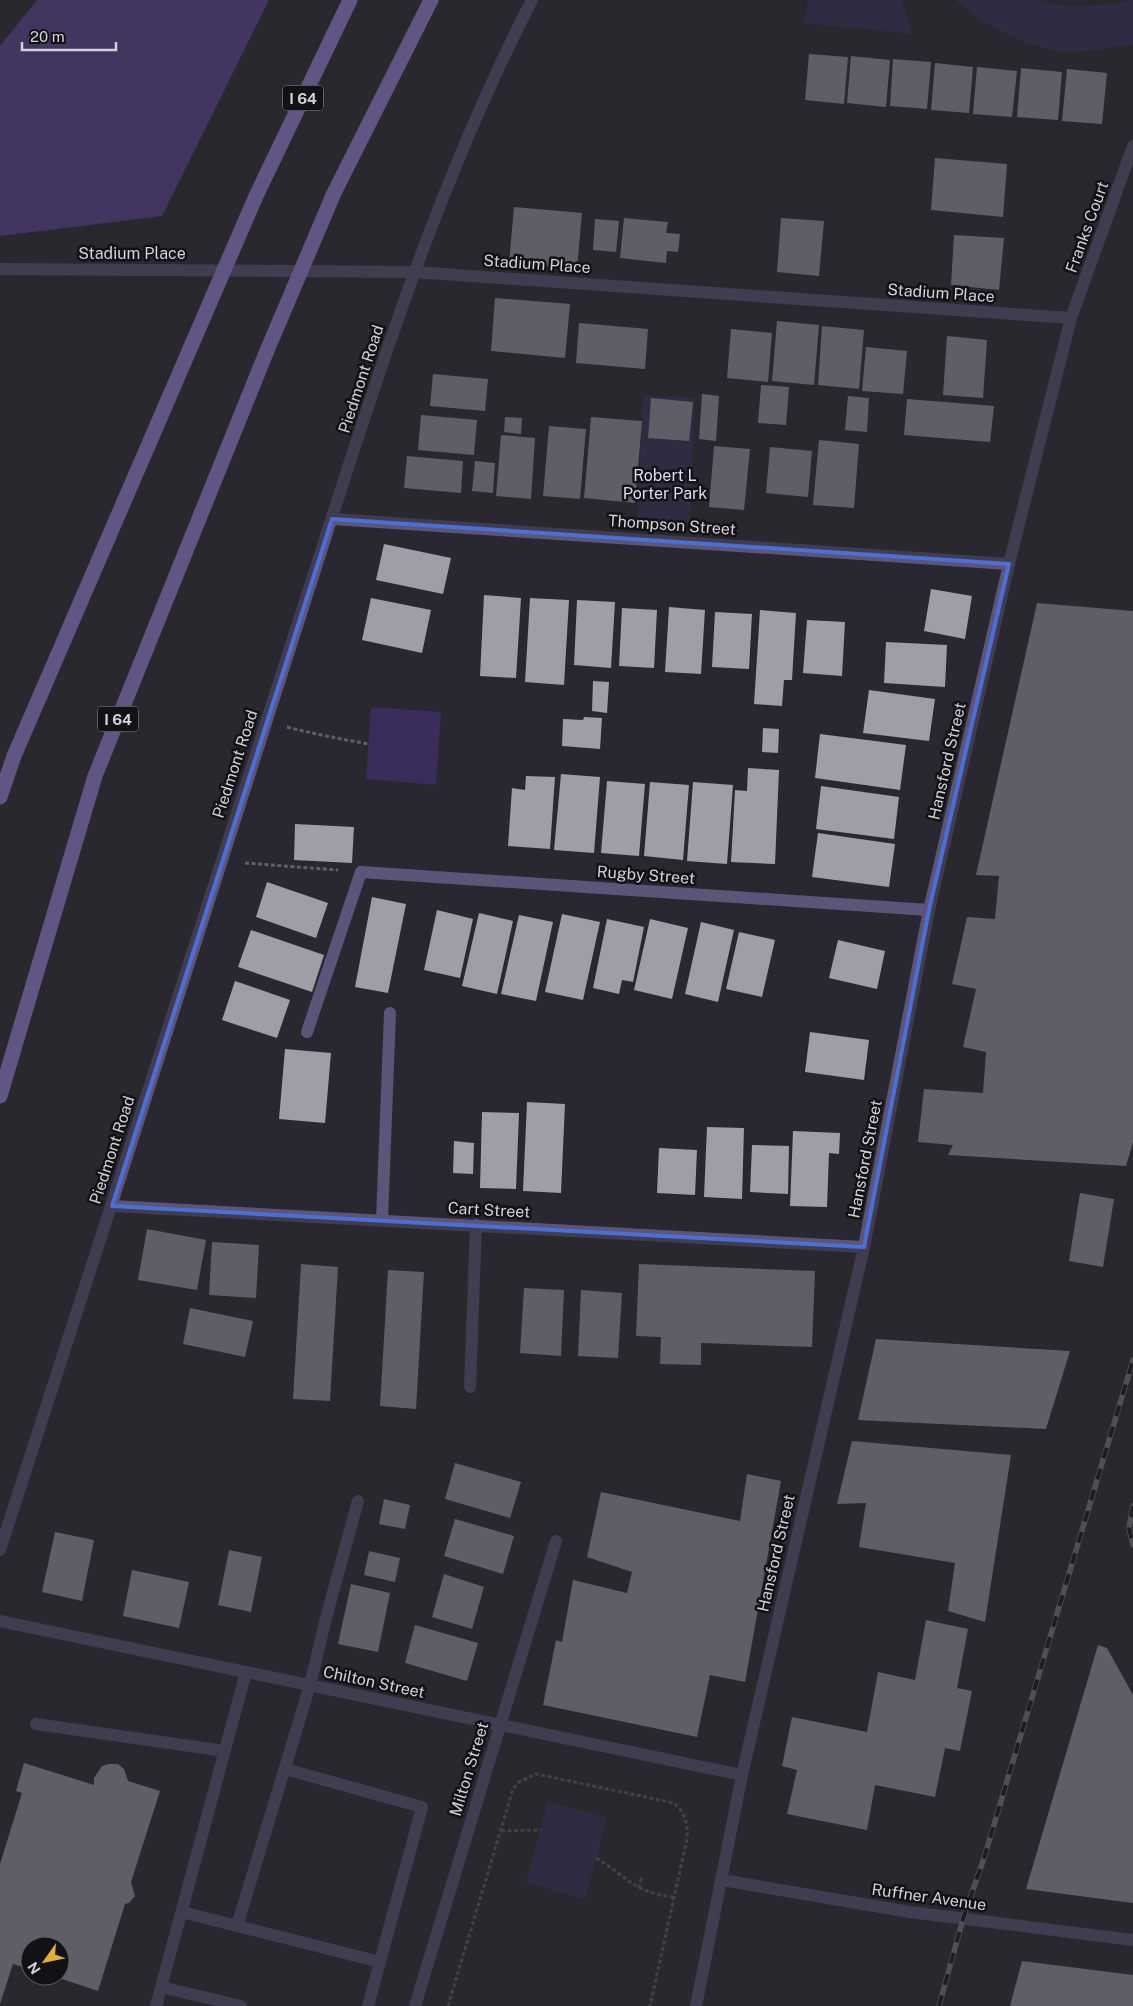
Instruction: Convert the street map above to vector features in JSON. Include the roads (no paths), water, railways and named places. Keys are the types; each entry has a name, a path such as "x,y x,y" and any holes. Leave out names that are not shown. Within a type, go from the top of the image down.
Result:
{"highway":[{"name":"I 64","path":"0,798 14,756 256,196 350,0"},
{"name":"I 64","path":"0,1096 95,776 266,354 334,193 430,0"}],"street":[{"name":"Piedmont Road","path":"0,1550 332,519 414,272 499,65 532,0"},
{"name":"Franks Court","path":"1071,318 1133,146"},
{"name":"Stadium Place","path":"0,269 414,272 1071,318"},
{"name":"Hansford Street","path":"696,2006 742,1775 864,1247 929,910 1009,564 1071,318"},
{"name":"Thompson Street","path":"332,519 1009,564"},
{"name":"Rugby Street","path":"306,1032 326,982 338,937 362,872 929,910"},
{"path":"382,1220 390,1013"},
{"name":"Cart Street","path":"112,1206 864,1247"},
{"path":"470,1387 476,1225"},
{"path":"237,1926 310,1685 358,1501"},
{"name":"Milton Street","path":"415,2006 556,1542"},
{"name":"Chilton Street","path":"0,1621 742,1775"},
{"path":"156,2006 246,1672"},
{"path":"36,1724 225,1751"},
{"path":"285,1769 422,1808 368,2006"},
{"name":"Ruffner Avenue","path":"722,1880 910,1912 1133,1940"},
{"path":"182,1912 380,1962"},
{"path":"161,1987 240,2006"}],"railway":[{"path":"939,2006 963,1919 984,1858 1133,1360"},
{"path":"1133,1506 1129,1528 1133,1545"}],"park label":[{"name":"Robert L Porter Park","path":"665,484"}]}
